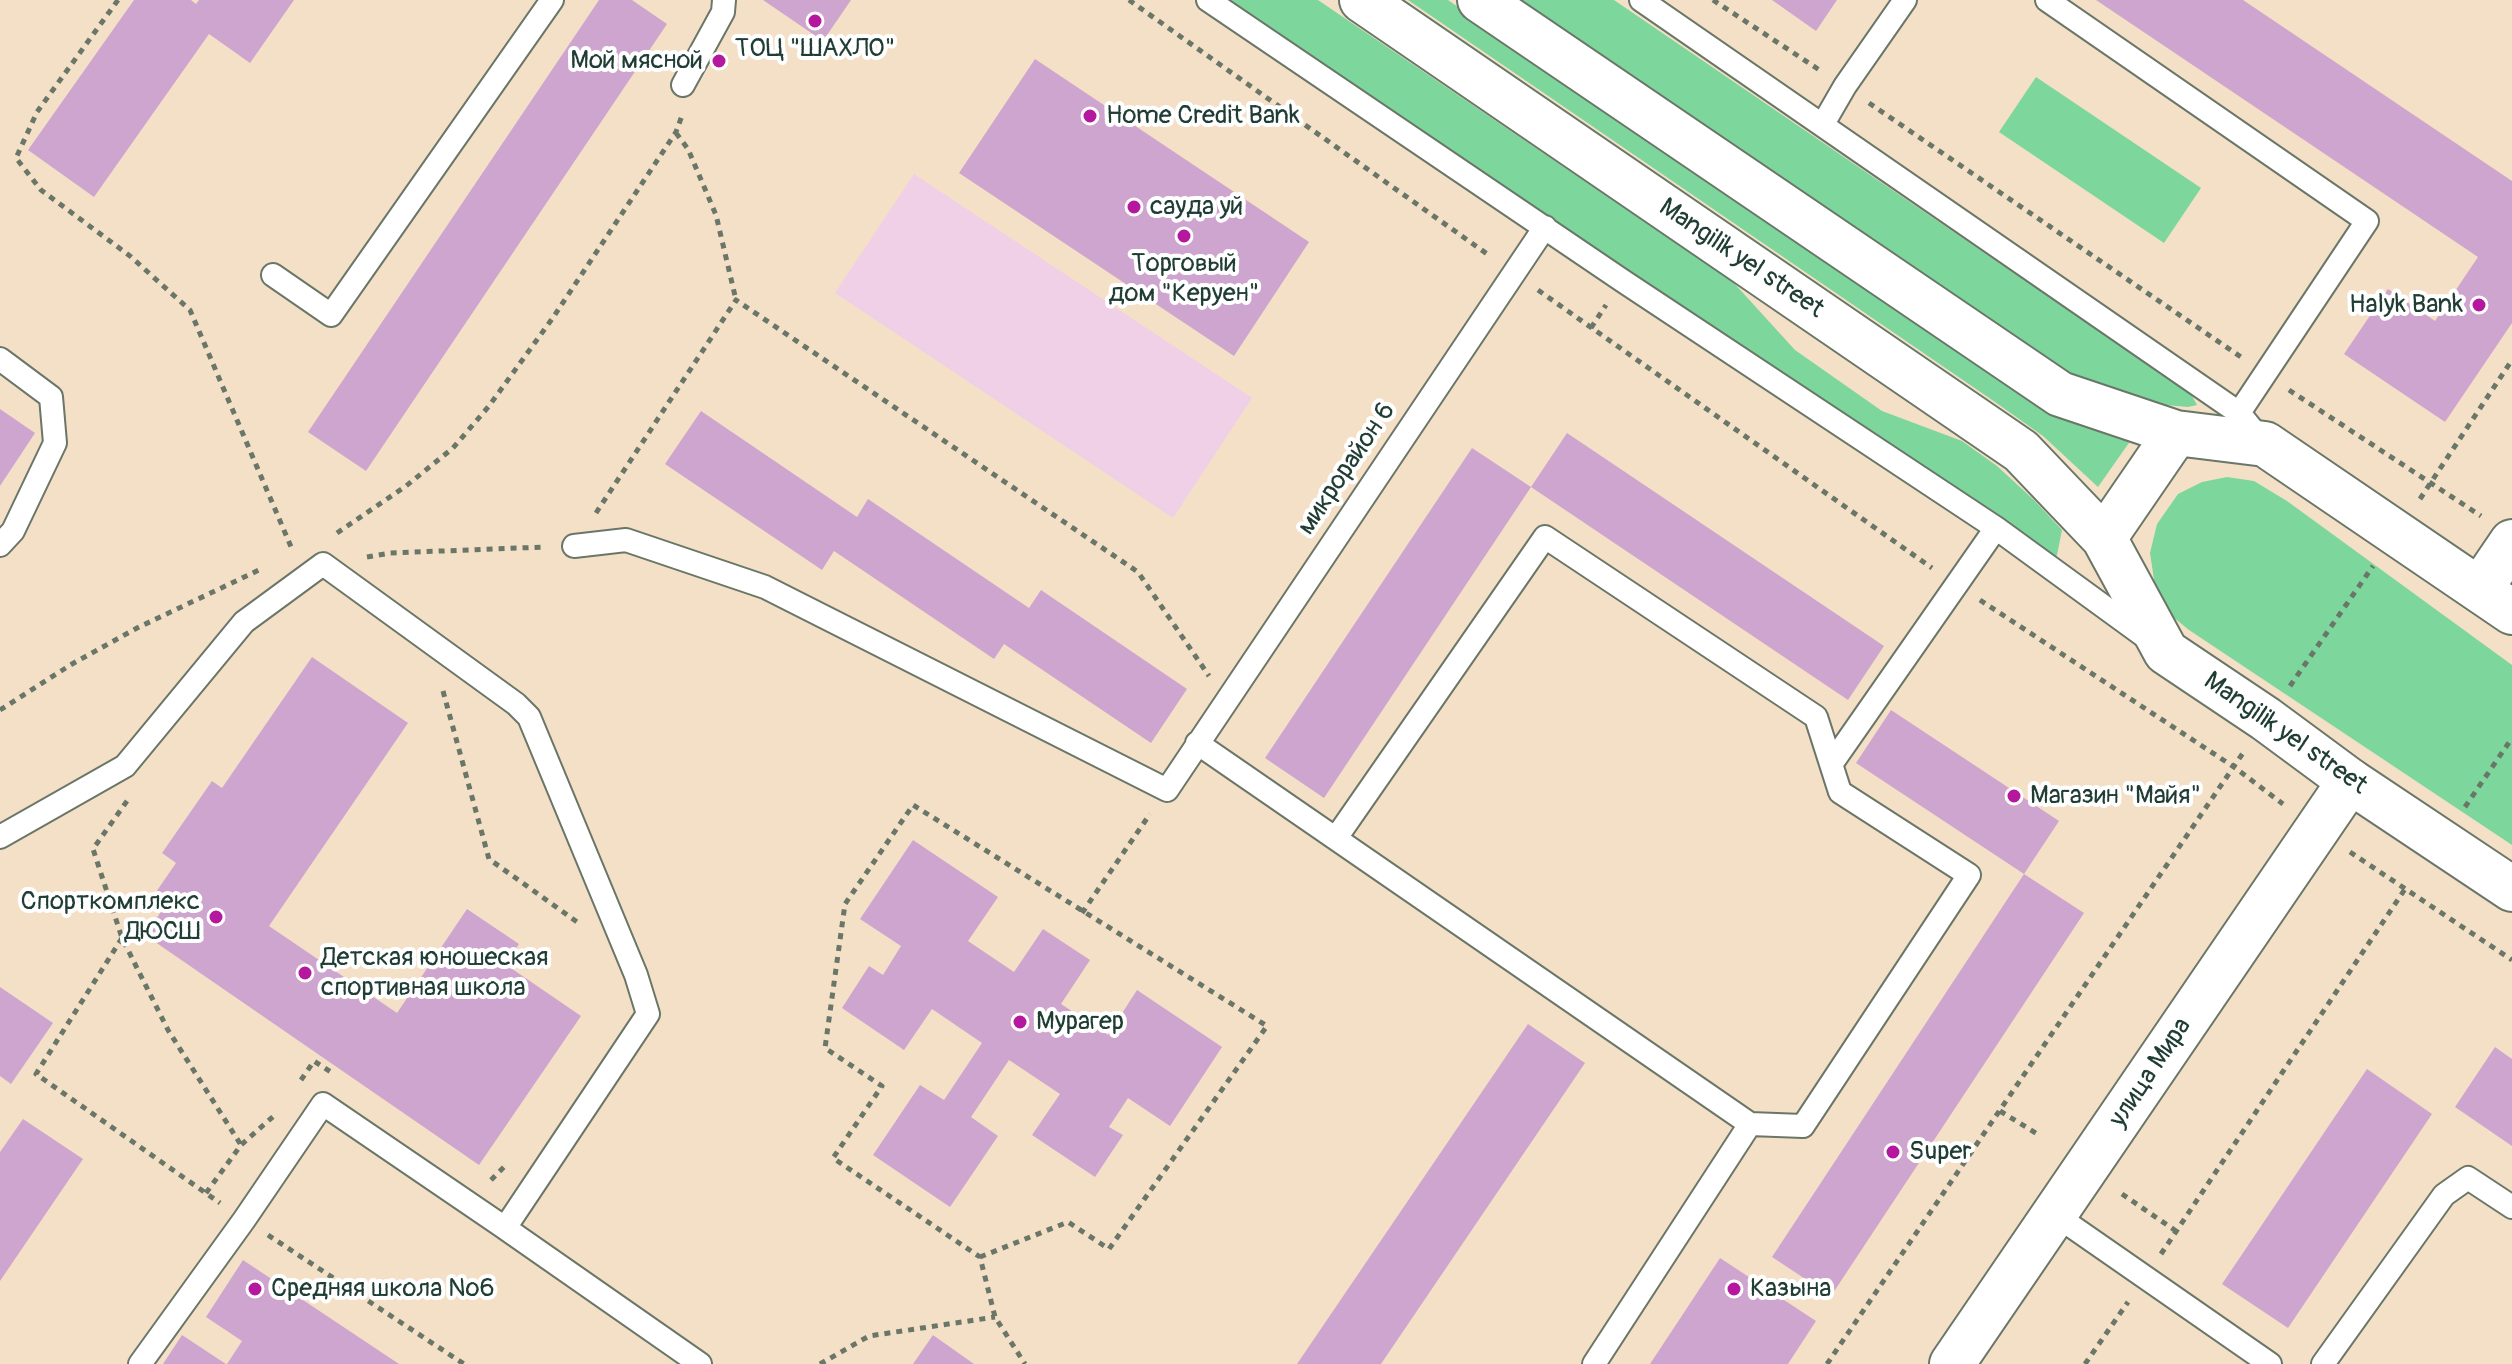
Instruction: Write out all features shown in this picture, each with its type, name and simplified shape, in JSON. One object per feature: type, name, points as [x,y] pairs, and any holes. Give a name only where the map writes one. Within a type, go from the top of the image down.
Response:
[{"type":"street","name":"Mangilik yel street","points":[[1362,0],[2021,451],[2104,538],[2166,652],[2266,719],[2350,781],[2512,889]]},
{"type":"street","points":[[1480,0],[2060,394],[2176,433],[2252,429],[2496,601]]},
{"type":"street","points":[[2104,538],[2176,433]]},
{"type":"street","points":[[2496,601],[2500,532]]},
{"type":"street","name":"улица Мира","points":[[1952,1364],[2350,781]]},
{"type":"lane","points":[[273,275],[331,315],[552,0]]},
{"type":"lane","points":[[683,85],[723,12],[724,0]]},
{"type":"lane","points":[[1208,0],[1996,528],[2166,652]]},
{"type":"lane","points":[[1641,0],[1823,124],[2252,429],[2266,374],[2367,221],[2047,0]]},
{"type":"lane","points":[[1823,124],[1845,86],[1905,0]]},
{"type":"lane","name":"микрорайон 6","points":[[1167,790],[1545,227]]},
{"type":"lane","points":[[0,359],[51,397],[55,443],[13,531],[0,545]]},
{"type":"lane","points":[[1832,763],[1996,528]]},
{"type":"lane","points":[[1197,743],[1750,1124],[1803,1126],[1969,875],[1840,792],[1816,717],[1545,537],[1336,838]]},
{"type":"lane","points":[[574,546],[626,540],[765,587],[1167,790]]},
{"type":"lane","points":[[0,837],[125,766],[244,622],[323,564],[516,704],[529,717],[630,962],[648,1014],[505,1228]]},
{"type":"lane","points":[[140,1364],[323,1104],[700,1364]]},
{"type":"lane","points":[[1594,1364],[1750,1124]]},
{"type":"lane","points":[[2323,1364],[2444,1195],[2468,1178],[2512,1207]]},
{"type":"lane","points":[[2054,1214],[2270,1364]]},
{"type":"path","points":[[118,0],[37,112],[16,158],[41,190],[130,256],[190,310],[294,553]]},
{"type":"path","points":[[1129,0],[1957,585],[2234,767],[2317,830],[2512,960]]},
{"type":"path","points":[[1713,0],[1782,48],[1845,86],[2500,532]]},
{"type":"path","points":[[337,533],[406,486],[453,448],[489,406],[552,319],[676,132],[683,112],[683,85]]},
{"type":"path","points":[[676,132],[688,149],[716,215],[736,300]]},
{"type":"path","points":[[1827,1364],[2266,719],[2397,533],[2512,360]]},
{"type":"path","points":[[442,687],[489,859],[591,932]]},
{"type":"path","points":[[2462,811],[2512,738]]},
{"type":"path","points":[[136,790],[93,849],[122,938],[168,1030],[241,1145]]},
{"type":"path","points":[[1082,913],[1167,790]]},
{"type":"path","points":[[980,1257],[1068,1222],[1109,1249],[1267,1026],[913,805],[845,904],[825,1048],[882,1086],[833,1158],[980,1257],[995,1317],[1025,1364]]},
{"type":"path","points":[[2085,1364],[2405,889]]},
{"type":"path","points":[[122,938],[36,1074],[244,1220],[464,1364]]},
{"type":"path","points":[[296,1086],[314,1061],[336,1075]]},
{"type":"path","points":[[206,1193],[241,1145],[279,1111]]},
{"type":"path","points":[[2000,1111],[2039,1135]]},
{"type":"path","points":[[478,1175],[493,1181],[510,1159]]},
{"type":"path","points":[[2122,1194],[2176,1231]]},
{"type":"path","points":[[820,1364],[869,1336],[995,1317]]},
{"type":"shaded area","points":[[914,174],[1252,398],[1173,518],[835,293]]},
{"type":"green space","points":[[1223,0],[1318,0],[1733,282],[1795,350],[1882,411],[1962,441],[1997,466],[2062,530],[2057,555],[2051,561]]},
{"type":"green space","points":[[1408,0],[1448,0],[2007,383],[2131,440],[2098,487],[2043,436],[1995,402]]},
{"type":"green space","points":[[1516,0],[1614,0],[2191,394],[2197,405],[2143,403],[2059,368]]},
{"type":"green space","points":[[2036,77],[2201,188],[2164,243],[1999,132]]},
{"type":"green space","points":[[2227,477],[2254,481],[2287,501],[2512,665],[2512,845],[2189,630],[2167,612],[2155,586],[2150,553],[2157,524],[2178,494],[2202,482]]},
{"type":"building","points":[[134,0],[191,0],[196,4],[199,0],[294,0],[250,63],[209,34],[94,197],[28,150]]},
{"type":"building","points":[[599,0],[632,0],[667,24],[366,471],[308,432]]},
{"type":"building","name":"ТОЦ \"ШАХЛО\"","points":[[763,0],[851,0],[823,41]]},
{"type":"building","points":[[1772,0],[1837,0],[1816,31]]},
{"type":"building","points":[[2096,0],[2243,0],[2512,181],[2512,323],[2445,422],[2344,354],[2388,289],[2435,321],[2478,257]]},
{"type":"building","name":"сауда уй","points":[[1035,59],[1309,242],[1234,356],[959,173]]},
{"type":"building","points":[[0,409],[35,433],[0,486]]},
{"type":"building","points":[[701,411],[857,517],[868,499],[1029,608],[1041,590],[1187,689],[1151,743],[1004,644],[994,659],[834,551],[822,570],[665,464]]},
{"type":"building","points":[[1567,433],[1884,646],[1848,700],[1531,487]]},
{"type":"building","points":[[1472,448],[1531,487],[1324,798],[1265,758]]},
{"type":"building","name":"Спорткомплекс ДЮСШ","points":[[312,657],[408,723],[269,926],[397,1013],[467,909],[519,944],[505,964],[581,1016],[479,1165],[145,935],[169,900],[156,892],[176,863],[162,853],[212,781],[222,788]]},
{"type":"building","points":[[1891,710],[2059,821],[2024,874],[1856,763]]},
{"type":"building","name":"Мурагер","points":[[913,840],[998,897],[968,941],[1014,972],[1043,929],[1090,960],[1061,1004],[1108,1035],[1137,990],[1222,1047],[1170,1126],[1128,1098],[1109,1127],[1123,1135],[1095,1177],[1032,1135],[1060,1094],[1009,1060],[971,1117],[998,1136],[950,1207],[873,1155],[920,1085],[944,1100],[982,1043],[932,1009],[904,1050],[842,1008],[869,966],[883,975],[901,946],[860,919]]},
{"type":"building","points":[[2024,874],[2084,913],[1831,1296],[1772,1257]]},
{"type":"building","points":[[0,987],[53,1023],[11,1084],[0,1076]]},
{"type":"building","points":[[1528,1024],[1585,1063],[1381,1364],[1297,1364]]},
{"type":"building","points":[[2495,1047],[2512,1059],[2512,1146],[2455,1107]]},
{"type":"building","points":[[2367,1069],[2432,1114],[2288,1328],[2222,1284]]},
{"type":"building","points":[[23,1119],[83,1159],[0,1281],[0,1152]]},
{"type":"building","name":"Казына","points":[[1720,1258],[1816,1321],[1788,1364],[1650,1364]]},
{"type":"building","name":"Средняя школа №6","points":[[243,1260],[399,1364],[227,1364],[242,1341],[206,1317]]},
{"type":"building","name":"Средняя школа №6","points":[[182,1335],[226,1364],[163,1364]]},
{"type":"building","points":[[933,1335],[974,1364],[913,1364]]},
{"type":"place","name":"ТОЦ \"ШАХЛО\"","points":[[815,21]]},
{"type":"place","name":"Мой мясной","points":[[719,61]]},
{"type":"place","name":"Home Credit Bank","points":[[1090,116]]},
{"type":"place","name":"сауда уй","points":[[1134,207]]},
{"type":"place","name":"Торговый дом \"Керуен\"","points":[[1184,236]]},
{"type":"place","name":"Halyk Bank","points":[[2479,305]]},
{"type":"place","name":"Магазин \"Майя\"","points":[[2014,796]]},
{"type":"place","name":"Спорткомплекс ДЮСШ","points":[[216,917]]},
{"type":"place","name":"Детская юношеская спортивная школа","points":[[305,973]]},
{"type":"place","name":"Мурагер","points":[[1020,1022]]},
{"type":"place","name":"Super","points":[[1893,1152]]},
{"type":"place","name":"Средняя школа №6","points":[[255,1289]]},
{"type":"place","name":"Казына","points":[[1734,1289]]}]
